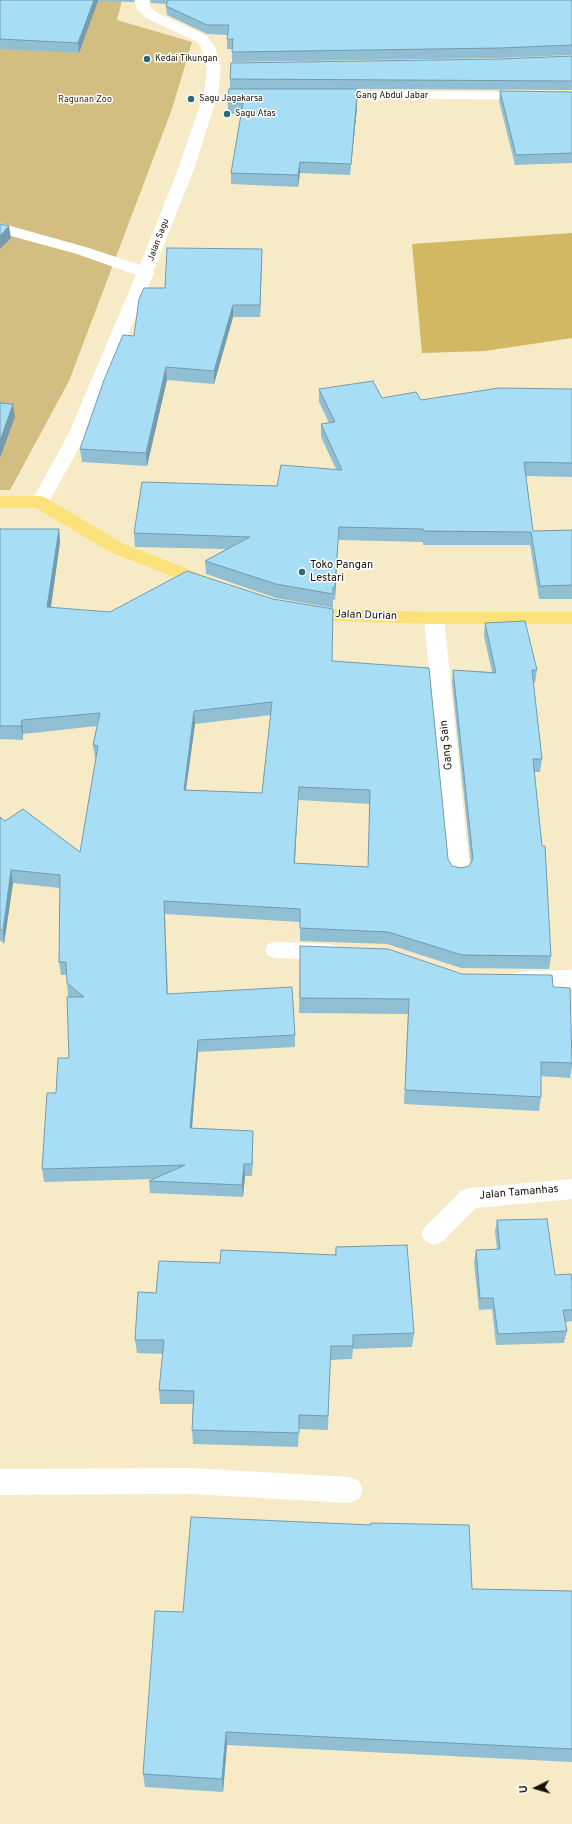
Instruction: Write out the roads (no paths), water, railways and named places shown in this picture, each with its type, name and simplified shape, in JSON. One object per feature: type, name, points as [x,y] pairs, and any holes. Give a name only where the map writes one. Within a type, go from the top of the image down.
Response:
[{"type":"main road","points":[[0,502],[40,502],[117,548],[229,591]]},
{"type":"main road","name":"Jalan Durian","points":[[287,608],[330,615],[434,618],[572,618]]},
{"type":"street","name":"Jalan Sagu","points":[[40,502],[77,435],[146,274],[185,172],[221,67],[202,39],[151,15],[143,8],[142,0]]},
{"type":"street","points":[[211,94],[227,94]]},
{"type":"street","name":"Gang Abdul Jabar","points":[[314,95],[572,96]]},
{"type":"street","points":[[0,228],[83,251],[146,274]]},
{"type":"street","name":"Gang Sain","points":[[434,618],[459,872]]},
{"type":"street","points":[[276,950],[347,953]]},
{"type":"street","points":[[500,979],[572,979]]},
{"type":"street","name":"Jalan Tamanhas","points":[[434,1234],[470,1198],[572,1189]]},
{"type":"street","points":[[0,1482],[191,1481],[349,1490]]},
{"type":"place","name":"Kedai Tikungan","points":[[147,59]]},
{"type":"place","name":"Sagu Jagakarsa","points":[[191,99]]},
{"type":"place","name":"Sagu Atas","points":[[227,114]]},
{"type":"place","name":"Toko Pangan Lestari","points":[[302,572]]},
{"type":"park label","name":"Ragunan Zoo","points":[[85,100]]}]
